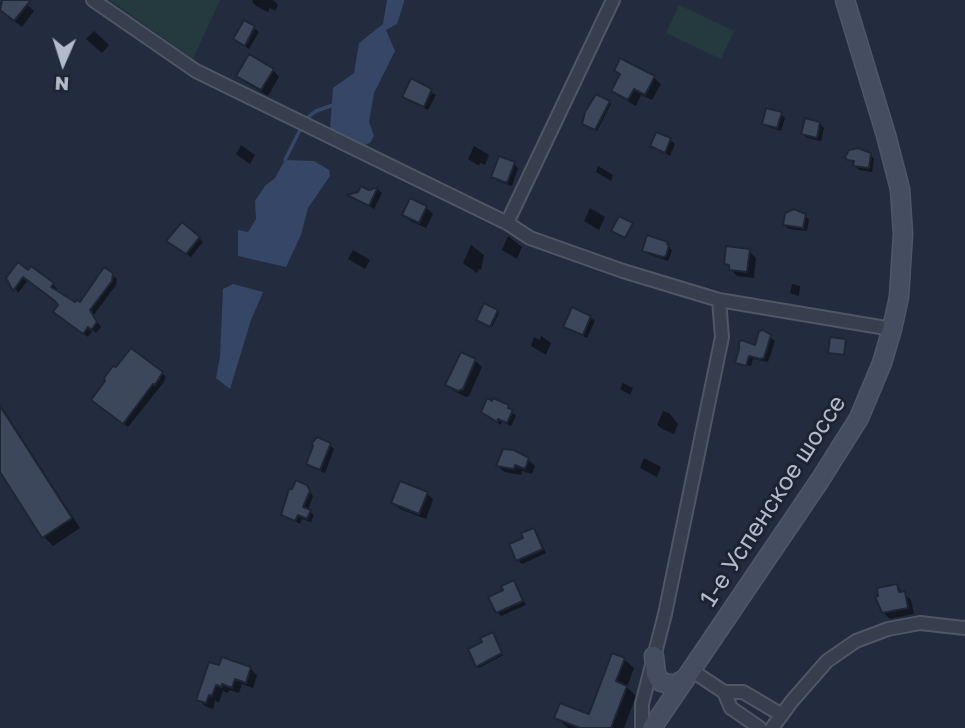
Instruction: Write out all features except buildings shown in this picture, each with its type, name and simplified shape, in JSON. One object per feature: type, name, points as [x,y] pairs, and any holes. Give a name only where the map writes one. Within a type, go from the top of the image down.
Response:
[{"type":"main road","name":"1-е Успенское шоссе","points":[[652,728],[859,418],[882,363],[892,329],[899,297],[904,233],[900,188],[845,0]]},
{"type":"main road","points":[[654,656],[656,674],[661,682],[674,685],[689,674]]},
{"type":"street","points":[[93,0],[197,71],[508,223],[530,238],[623,271],[719,300],[892,329]]},
{"type":"street","points":[[508,223],[613,0]]},
{"type":"street","points":[[642,728],[642,704],[722,337],[719,300]]},
{"type":"street","points":[[772,728],[827,661],[856,641],[888,629],[920,623],[965,628]]},
{"type":"street","points":[[689,674],[724,692],[743,692],[782,715]]},
{"type":"street","points":[[724,692],[731,708],[760,728]]},
{"type":"green space","points":[[110,0],[220,0],[193,59]]},
{"type":"green space","points":[[679,5],[734,31],[721,59],[666,33]]},
{"type":"water","points":[[387,0],[404,2],[397,24],[386,30],[395,51],[374,93],[369,122],[374,136],[370,143],[365,145],[330,130],[333,88],[354,73],[359,43],[383,24]]},
{"type":"water","points":[[285,160],[314,161],[329,170],[330,176],[308,208],[301,235],[286,267],[238,256],[238,230],[248,232],[256,219],[255,201],[265,186],[275,178]]},
{"type":"water","points":[[233,284],[263,292],[251,320],[230,389],[216,378],[220,357],[223,289]]},
{"type":"waterway","points":[[307,118],[316,111],[333,105]]},
{"type":"waterway","points":[[285,160],[302,126]]}]
